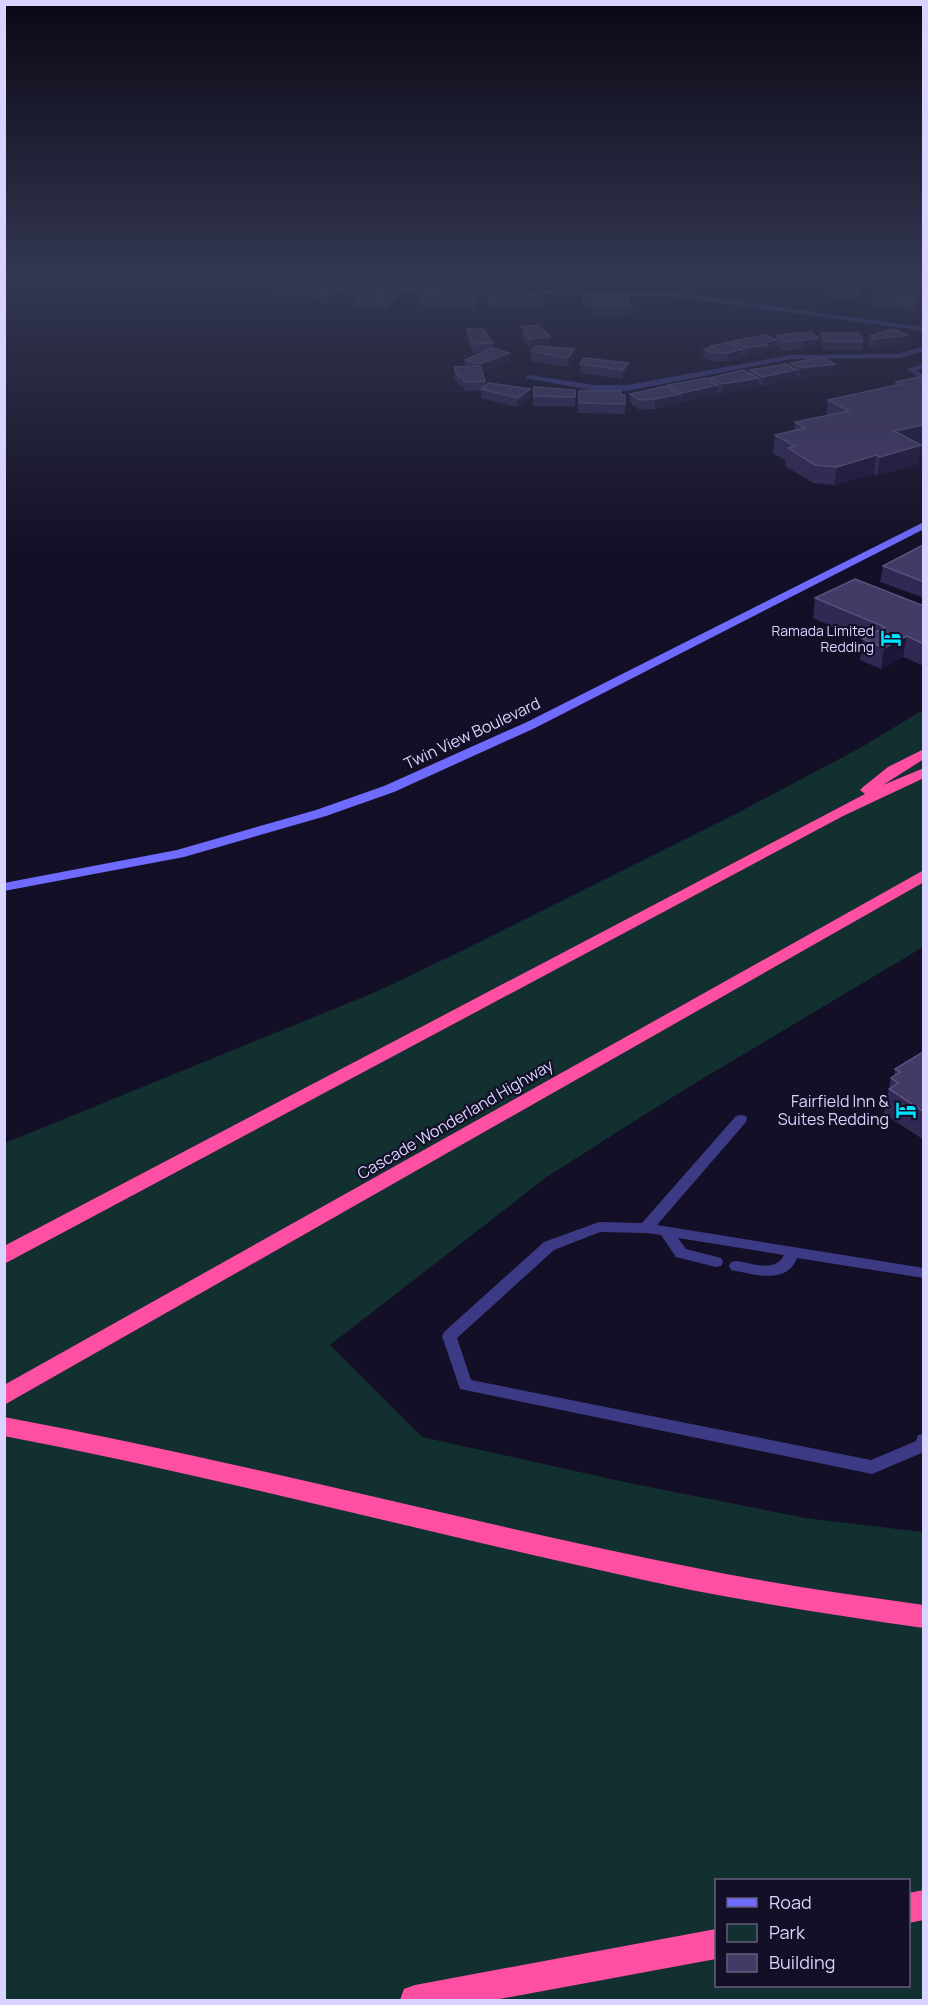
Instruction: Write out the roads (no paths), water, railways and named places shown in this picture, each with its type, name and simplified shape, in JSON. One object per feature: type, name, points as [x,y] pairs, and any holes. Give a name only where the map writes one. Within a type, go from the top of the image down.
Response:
[{"type":"highway","points":[[837,813],[893,770],[924,753]]},
{"type":"highway","points":[[4,1256],[640,920],[837,813],[924,772]]},
{"type":"highway","name":"Cascade Wonderland Highway","points":[[4,1396],[920,878]]},
{"type":"highway","points":[[4,1426],[182,1460],[593,1559],[866,1610],[924,1617]]},
{"type":"highway","points":[[416,2001],[715,1944]]},
{"type":"street","points":[[529,378],[595,388],[627,388],[730,369]]},
{"type":"street","name":"Twin View Boulevard","points":[[4,887],[179,854],[321,813],[389,789],[531,725],[924,525]]},
{"type":"lane","points":[[911,369],[909,369],[924,378]]},
{"type":"lane","points":[[646,1228],[741,1119]]},
{"type":"lane","points":[[924,1273],[646,1228],[599,1227],[549,1246],[449,1336],[465,1385],[872,1467],[923,1445],[924,1440]]},
{"type":"lane","points":[[666,1232],[681,1253],[716,1262]]},
{"type":"lane","points":[[736,1266],[773,1272],[788,1263],[792,1252]]},
{"type":"place","name":"Ramada Limited Redding","points":[[891,638]]},
{"type":"place","name":"Fairfield Inn & Suites Redding","points":[[906,1110]]}]
